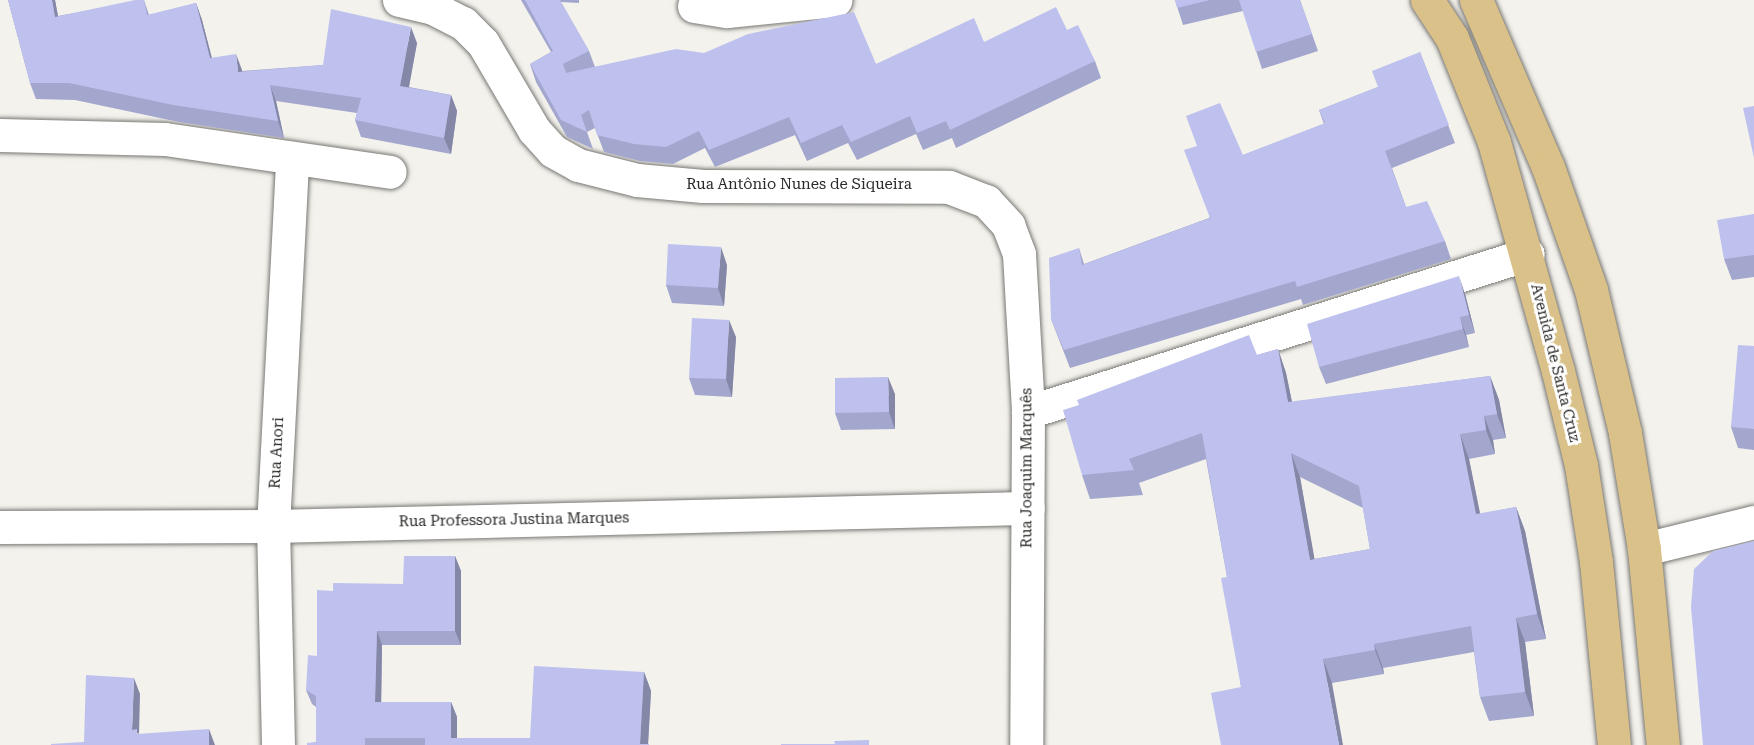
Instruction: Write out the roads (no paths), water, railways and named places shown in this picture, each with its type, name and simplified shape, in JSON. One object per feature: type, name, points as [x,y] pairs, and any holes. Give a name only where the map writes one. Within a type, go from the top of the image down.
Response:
[{"type":"main road","name":"Avenida de Santa Cruz","points":[[1427,0],[1452,38],[1494,142],[1528,254],[1581,465],[1596,562],[1614,745]]},
{"type":"main road","points":[[1476,0],[1548,167],[1591,290],[1625,433],[1644,549],[1663,745]]},
{"type":"street","name":"Rua Antônio Nunes de Siqueira","points":[[399,0],[433,8],[463,23],[483,44],[534,130],[553,151],[578,165],[637,180],[703,186],[949,187],[986,201]]},
{"type":"street","points":[[694,6],[728,10],[835,0]]},
{"type":"street","points":[[0,135],[165,139],[292,160],[390,172]]},
{"type":"street","name":"Rua Anori","points":[[278,745],[273,526],[292,160]]},
{"type":"street","name":"Rua Joaquim Marquês","points":[[986,201],[1008,225],[1019,254],[1028,412],[1026,745]]},
{"type":"street","points":[[1028,412],[1528,254]]},
{"type":"street","name":"Rua Professora Justina Marques","points":[[0,527],[273,526],[1028,508]]},
{"type":"street","points":[[1644,549],[1754,522]]}]
